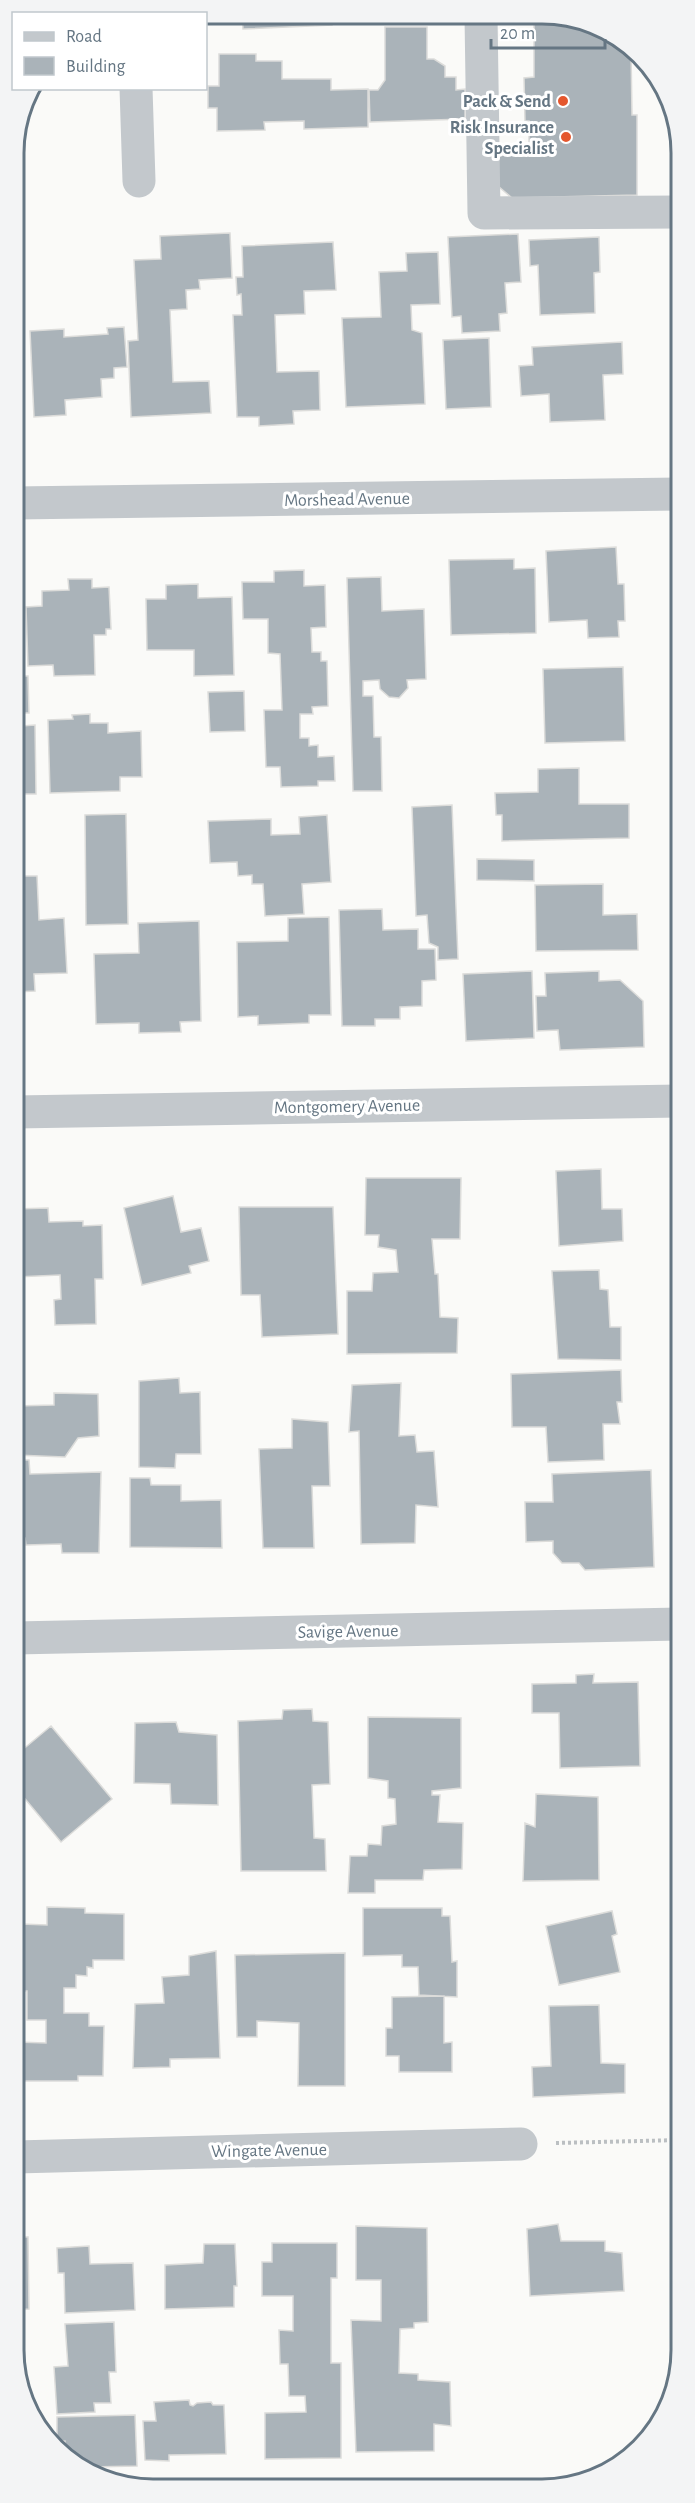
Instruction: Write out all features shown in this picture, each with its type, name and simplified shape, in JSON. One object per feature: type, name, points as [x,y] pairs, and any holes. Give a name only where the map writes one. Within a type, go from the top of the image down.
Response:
[{"type":"street","points":[[481,24],[484,213],[671,212]]},
{"type":"street","points":[[135,90],[139,181]]},
{"type":"street","name":"Morshead Avenue","points":[[24,503],[671,494]]},
{"type":"street","name":"Montgomery Avenue","points":[[24,1112],[671,1101]]},
{"type":"street","name":"Savige Avenue","points":[[24,1638],[671,1624]]},
{"type":"street","name":"Wingate Avenue","points":[[24,2157],[521,2144]]},
{"type":"path","points":[[521,2144],[671,2140]]},
{"type":"building","points":[[243,24],[332,25],[243,29]]},
{"type":"building","points":[[534,24],[567,26],[599,37],[631,60],[632,115],[637,115],[637,195],[512,198],[492,181],[492,155],[529,154],[529,121],[525,121],[524,78],[534,77]]},
{"type":"building","points":[[385,27],[427,27],[427,59],[434,59],[445,66],[445,77],[456,77],[456,90],[465,89],[465,119],[370,122],[369,90],[378,90],[385,80]]},
{"type":"building","points":[[219,54],[256,54],[256,61],[282,61],[282,79],[331,79],[331,90],[368,89],[368,127],[304,129],[304,121],[264,122],[265,130],[217,131],[217,108],[208,108],[208,86],[219,86]]},
{"type":"building","points":[[230,233],[232,278],[199,280],[200,289],[186,290],[187,309],[170,310],[173,382],[209,381],[211,413],[131,417],[128,341],[138,340],[134,260],[161,259],[160,236]]},
{"type":"building","points":[[518,234],[521,282],[505,283],[507,313],[499,314],[500,331],[462,333],[461,316],[452,317],[448,237]]},
{"type":"building","points":[[599,237],[600,272],[594,273],[595,313],[540,315],[538,265],[530,266],[529,240]]},
{"type":"building","points":[[333,242],[336,290],[304,291],[305,314],[275,315],[277,372],[319,371],[320,410],[293,411],[294,424],[259,426],[259,417],[237,417],[233,315],[242,315],[241,294],[237,295],[236,277],[243,277],[242,246]]},
{"type":"building","points":[[438,252],[440,304],[411,305],[412,330],[422,333],[425,404],[346,407],[342,318],[381,317],[379,272],[407,271],[406,253]]},
{"type":"building","points":[[124,327],[127,367],[114,368],[114,378],[101,379],[102,397],[65,400],[66,415],[34,417],[30,331],[64,329],[64,337],[108,334],[107,328]]},
{"type":"building","points":[[489,338],[491,407],[446,409],[443,340]]},
{"type":"building","points":[[622,342],[623,374],[603,375],[605,420],[550,422],[549,394],[521,396],[519,366],[533,365],[532,347]]},
{"type":"building","points":[[616,547],[618,584],[624,584],[625,621],[618,621],[619,637],[588,638],[587,620],[549,622],[546,551]]},
{"type":"building","points":[[514,559],[514,569],[535,568],[536,633],[451,635],[449,560]]},
{"type":"building","points":[[304,570],[304,586],[325,585],[326,627],[311,628],[312,652],[321,652],[321,661],[327,661],[328,706],[312,707],[313,714],[300,714],[300,738],[309,738],[309,746],[318,745],[318,757],[334,756],[335,781],[318,781],[318,786],[281,787],[280,767],[266,767],[264,710],[282,710],[280,654],[268,653],[268,619],[243,619],[242,582],[274,582],[274,571]]},
{"type":"building","points":[[381,577],[382,611],[424,609],[426,679],[407,680],[408,688],[399,698],[389,697],[380,689],[379,680],[363,681],[363,696],[373,696],[374,737],[381,737],[382,791],[353,791],[347,578]]},
{"type":"building","points":[[68,579],[92,579],[92,588],[109,587],[111,629],[106,629],[106,635],[94,635],[95,675],[54,676],[53,665],[28,666],[26,607],[42,606],[42,591],[69,590]]},
{"type":"building","points":[[198,584],[198,598],[232,597],[234,675],[194,676],[194,650],[147,650],[146,599],[166,599],[166,585]]},
{"type":"building","points":[[623,667],[625,741],[545,743],[543,669]]},
{"type":"building","points":[[24,676],[28,676],[29,713],[24,713]]},
{"type":"building","points":[[244,691],[245,731],[210,732],[208,692]]},
{"type":"building","points":[[90,714],[90,723],[108,723],[108,733],[141,731],[142,777],[120,777],[120,791],[50,793],[48,720],[73,719],[72,715]]},
{"type":"building","points":[[35,725],[36,794],[24,794],[24,726]]},
{"type":"building","points":[[579,768],[579,804],[629,804],[629,838],[502,841],[502,815],[496,815],[495,793],[538,792],[538,769]]},
{"type":"building","points":[[452,805],[458,959],[438,960],[438,947],[429,943],[427,915],[416,916],[412,807]]},
{"type":"building","points":[[126,814],[128,924],[86,925],[85,815]]},
{"type":"building","points":[[327,815],[331,882],[302,884],[304,914],[265,916],[263,884],[252,884],[252,875],[238,876],[237,862],[210,863],[208,821],[271,819],[271,835],[300,834],[299,817]]},
{"type":"building","points":[[477,859],[534,860],[534,881],[477,880]]},
{"type":"building","points":[[24,876],[37,876],[39,920],[64,918],[67,973],[34,974],[35,991],[24,992]]},
{"type":"building","points":[[603,884],[603,915],[637,914],[638,950],[536,951],[535,885]]},
{"type":"building","points":[[382,909],[383,930],[418,929],[418,949],[435,949],[436,980],[422,981],[422,1006],[400,1007],[400,1019],[375,1019],[375,1026],[342,1026],[339,910]]},
{"type":"building","points":[[329,917],[331,1015],[309,1015],[309,1023],[258,1025],[258,1016],[238,1017],[237,942],[288,941],[288,918]]},
{"type":"building","points":[[199,921],[201,1021],[180,1022],[181,1032],[139,1033],[139,1023],[96,1024],[94,954],[139,953],[138,923]]},
{"type":"building","points":[[532,971],[534,1038],[466,1041],[463,974]]},
{"type":"building","points":[[599,971],[599,981],[620,980],[643,1001],[644,1047],[560,1050],[558,1030],[537,1031],[536,996],[546,996],[545,973]]},
{"type":"building","points":[[601,1169],[602,1209],[622,1209],[623,1241],[559,1246],[556,1171]]},
{"type":"building","points":[[366,1178],[461,1178],[460,1239],[432,1239],[435,1274],[438,1274],[440,1317],[458,1318],[457,1353],[347,1354],[347,1291],[372,1291],[373,1273],[398,1272],[396,1250],[378,1247],[379,1235],[365,1235]]},
{"type":"building","points":[[173,1196],[181,1232],[201,1228],[209,1261],[189,1266],[191,1273],[142,1285],[124,1208]]},
{"type":"building","points":[[239,1207],[333,1207],[338,1334],[262,1337],[260,1295],[241,1295]]},
{"type":"building","points":[[48,1208],[49,1222],[83,1221],[83,1226],[102,1225],[103,1279],[95,1279],[96,1324],[55,1325],[54,1300],[61,1299],[60,1275],[24,1277],[24,1209]]},
{"type":"building","points":[[599,1270],[600,1289],[608,1290],[610,1327],[621,1327],[621,1360],[558,1359],[552,1271]]},
{"type":"building","points":[[621,1370],[622,1402],[617,1402],[620,1424],[603,1424],[604,1460],[548,1462],[546,1427],[512,1427],[511,1374]]},
{"type":"building","points":[[179,1378],[180,1393],[200,1392],[201,1454],[176,1454],[175,1468],[139,1467],[139,1381]]},
{"type":"building","points":[[401,1383],[399,1436],[415,1435],[417,1452],[434,1451],[438,1507],[416,1505],[415,1543],[361,1544],[359,1431],[349,1432],[352,1385]]},
{"type":"building","points":[[54,1393],[98,1394],[99,1436],[78,1438],[65,1457],[24,1455],[24,1406],[54,1405]]},
{"type":"building","points":[[292,1419],[328,1422],[330,1486],[312,1486],[314,1548],[263,1548],[259,1449],[292,1448]]},
{"type":"building","points":[[24,1460],[29,1460],[30,1474],[101,1472],[99,1553],[62,1553],[61,1544],[26,1545]]},
{"type":"building","points":[[651,1470],[654,1567],[585,1570],[579,1563],[562,1563],[553,1553],[553,1541],[526,1542],[525,1502],[553,1502],[552,1474]]},
{"type":"building","points":[[130,1478],[150,1478],[151,1485],[181,1485],[181,1501],[221,1500],[222,1548],[130,1547]]},
{"type":"building","points":[[594,1674],[593,1683],[638,1682],[640,1766],[560,1768],[559,1713],[532,1713],[532,1684],[576,1683],[576,1675]]},
{"type":"building","points":[[312,1709],[313,1721],[328,1722],[330,1784],[312,1785],[314,1838],[325,1839],[326,1871],[241,1871],[238,1721],[282,1719],[283,1710]]},
{"type":"building","points":[[368,1717],[461,1718],[461,1788],[432,1791],[432,1795],[440,1795],[438,1822],[463,1823],[462,1869],[424,1870],[423,1880],[375,1880],[375,1893],[348,1893],[350,1856],[367,1856],[368,1844],[381,1845],[382,1826],[396,1824],[395,1799],[388,1798],[388,1781],[368,1778]]},
{"type":"building","points":[[176,1722],[179,1732],[217,1735],[218,1805],[171,1804],[170,1784],[134,1783],[135,1723]]},
{"type":"building","points":[[51,1726],[112,1799],[61,1842],[24,1798],[24,1748]]},
{"type":"building","points":[[536,1794],[598,1797],[599,1880],[523,1881],[525,1823],[535,1827]]},
{"type":"building","points":[[47,1907],[85,1908],[85,1913],[124,1914],[124,1960],[93,1960],[93,1968],[87,1967],[87,1976],[76,1975],[76,1988],[64,1988],[64,2013],[89,2013],[89,2026],[104,2026],[103,2076],[78,2076],[78,2081],[24,2081],[24,2042],[46,2043],[46,2020],[27,2020],[27,1991],[24,1991],[24,1924],[47,1925]]},
{"type":"building","points":[[363,1908],[442,1908],[442,1916],[450,1916],[452,1962],[457,1961],[457,1997],[419,1995],[418,1967],[402,1967],[402,1955],[363,1956]]},
{"type":"building","points":[[612,1911],[617,1934],[612,1936],[620,1972],[559,1985],[546,1926]]},
{"type":"building","points":[[216,1951],[220,2058],[170,2059],[170,2067],[133,2068],[135,2004],[164,2003],[162,1977],[189,1975],[189,1956]]},
{"type":"building","points":[[345,1953],[345,2086],[298,2086],[299,2023],[257,2021],[257,2037],[237,2037],[235,1955]]},
{"type":"building","points":[[444,1996],[444,2043],[452,2042],[452,2072],[399,2072],[399,2056],[386,2056],[386,2028],[392,2028],[392,1997]]},
{"type":"building","points":[[599,2005],[601,2063],[625,2064],[625,2093],[533,2097],[532,2067],[551,2066],[549,2006]]},
{"type":"building","points":[[558,2224],[561,2241],[605,2241],[605,2251],[622,2253],[624,2291],[530,2296],[527,2229]]},
{"type":"building","points":[[356,2226],[427,2228],[428,2322],[414,2323],[414,2328],[400,2329],[399,2373],[418,2374],[418,2380],[450,2382],[451,2426],[434,2424],[434,2451],[356,2452],[351,2320],[381,2321],[381,2280],[356,2280]]},
{"type":"building","points":[[24,2237],[28,2237],[29,2309],[24,2309]]},
{"type":"building","points":[[272,2243],[337,2243],[337,2278],[331,2278],[331,2363],[341,2363],[341,2458],[265,2459],[265,2413],[306,2412],[305,2396],[289,2396],[288,2364],[280,2364],[279,2330],[293,2331],[293,2296],[262,2296],[262,2262],[272,2262]]},
{"type":"building","points":[[204,2244],[235,2244],[237,2286],[234,2286],[234,2307],[165,2309],[165,2265],[203,2263]]},
{"type":"building","points":[[89,2246],[90,2264],[133,2263],[135,2310],[65,2313],[64,2273],[58,2273],[57,2248]]},
{"type":"building","points":[[114,2322],[116,2372],[109,2372],[111,2403],[94,2403],[95,2412],[57,2414],[54,2367],[68,2366],[65,2324]]},
{"type":"building","points":[[189,2400],[190,2405],[193,2406],[197,2403],[211,2402],[213,2405],[224,2405],[226,2454],[169,2455],[169,2461],[145,2460],[143,2421],[156,2421],[154,2402]]},
{"type":"building","points":[[135,2415],[137,2466],[98,2467],[89,2462],[57,2436],[57,2417]]},
{"type":"place","name":"Pack & Send","points":[[563,101]]},
{"type":"place","name":"Risk Insurance Specialist","points":[[566,137]]}]
